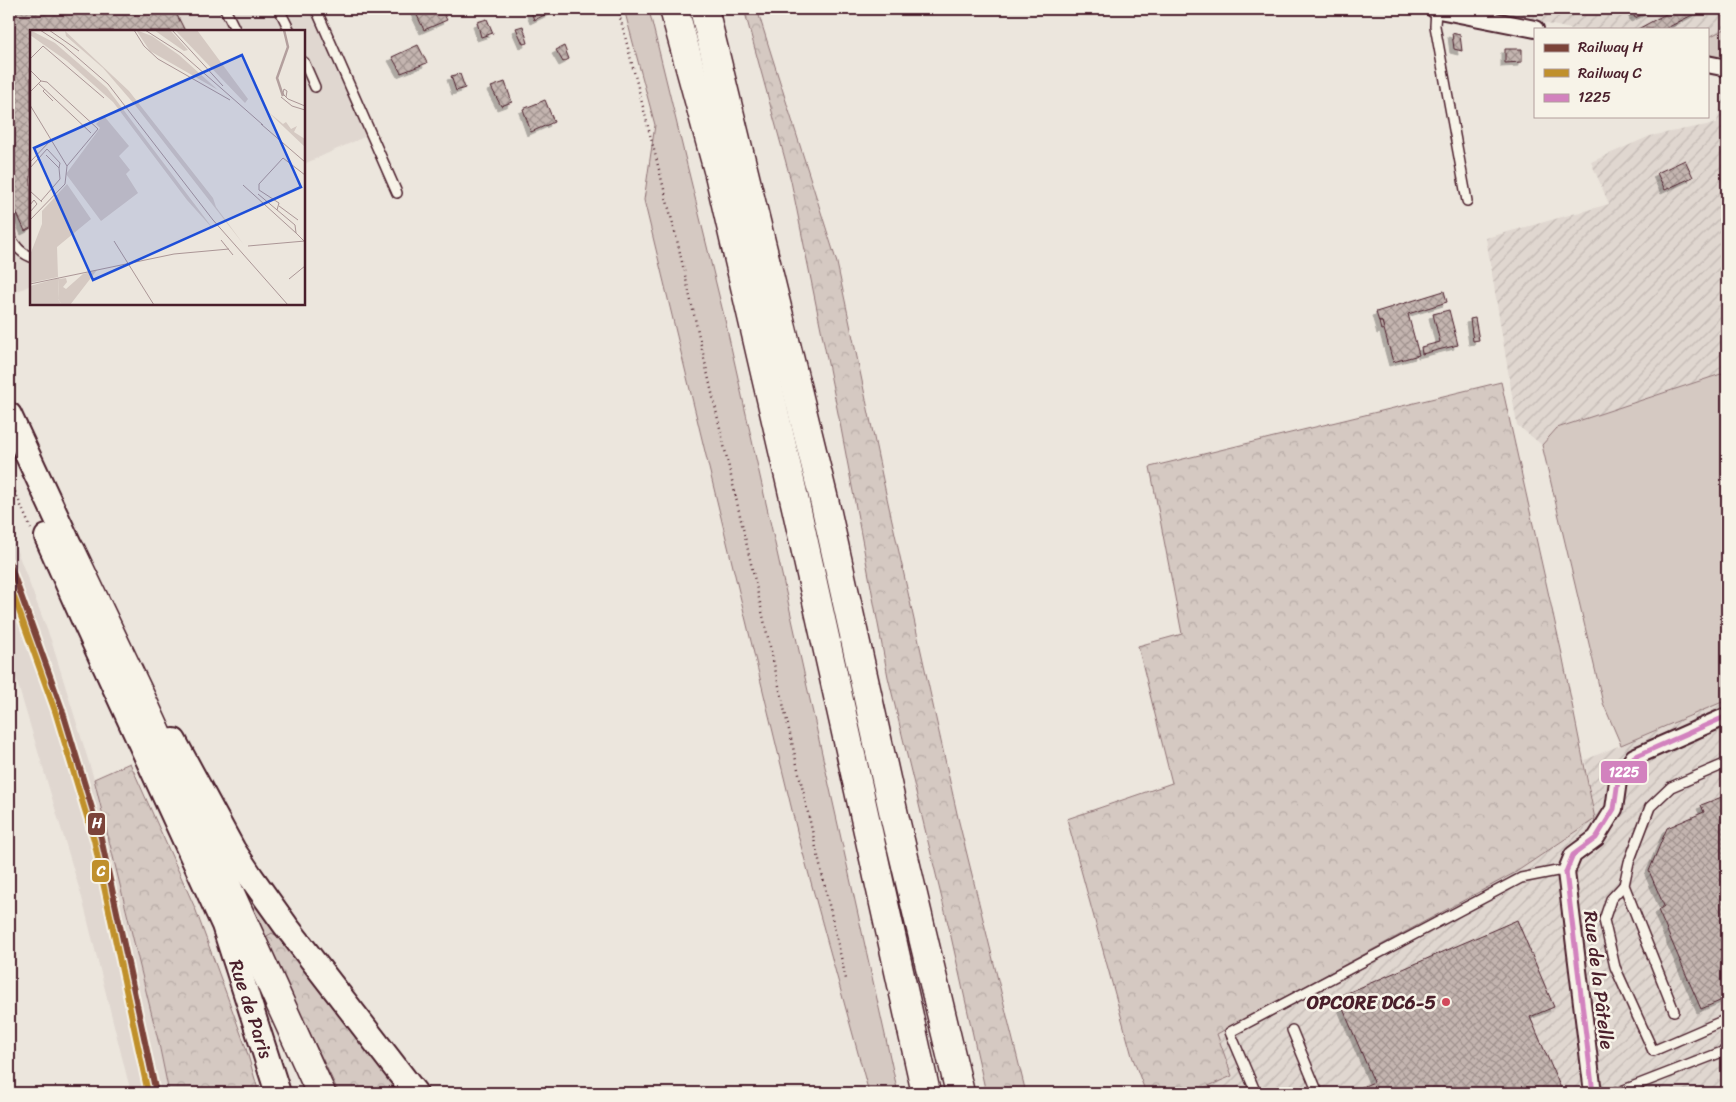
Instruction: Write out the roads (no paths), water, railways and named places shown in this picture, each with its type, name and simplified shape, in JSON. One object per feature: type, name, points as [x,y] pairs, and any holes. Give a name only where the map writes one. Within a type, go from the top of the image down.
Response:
[{"type":"highway","points":[[674,9],[733,232],[926,1093]]},
{"type":"highway","points":[[704,9],[826,504],[892,805],[960,1093]]},
{"type":"highway","points":[[71,550],[142,700],[321,1093]]},
{"type":"highway","points":[[224,925],[301,1093]]},
{"type":"main road","points":[[9,415],[71,550],[233,850],[286,926],[415,1093]]},
{"type":"main road","name":"Rue de Paris","points":[[9,453],[224,925],[278,1093]]},
{"type":"street","points":[[1436,9],[1534,29]]},
{"type":"street","points":[[1708,64],[1727,68]]},
{"type":"street","points":[[1566,872],[1573,854],[1596,838],[1614,809],[1618,781],[1634,757],[1727,716]]},
{"type":"street","name":"Rue de la Pâtelle","points":[[1566,872],[1593,1093]]},
{"type":"lane","points":[[224,9],[235,30]]},
{"type":"lane","points":[[279,9],[290,30]]},
{"type":"lane","points":[[316,9],[398,193]]},
{"type":"lane","points":[[1436,9],[1435,26],[1467,202]]},
{"type":"lane","points":[[305,64],[315,87]]},
{"type":"lane","points":[[9,234],[15,246],[30,256]]},
{"type":"lane","points":[[1674,1011],[1624,885],[1628,862],[1650,807],[1671,787],[1727,763]]},
{"type":"lane","points":[[1256,1093],[1230,1032],[1521,878],[1557,871],[1566,872]]},
{"type":"lane","points":[[1624,885],[1611,899],[1604,920],[1615,967],[1653,1051],[1727,1018]]},
{"type":"lane","points":[[1292,1030],[1318,1093]]},
{"type":"lane","points":[[1616,1093],[1727,1050]]},
{"type":"rail line","name":"H","points":[[9,562],[62,709],[101,838],[156,1093]]},
{"type":"rail line","name":"C","points":[[9,583],[55,711],[94,840],[148,1093]]},
{"type":"place","name":"OPCORE DC6-5","points":[[1446,1002]]}]
